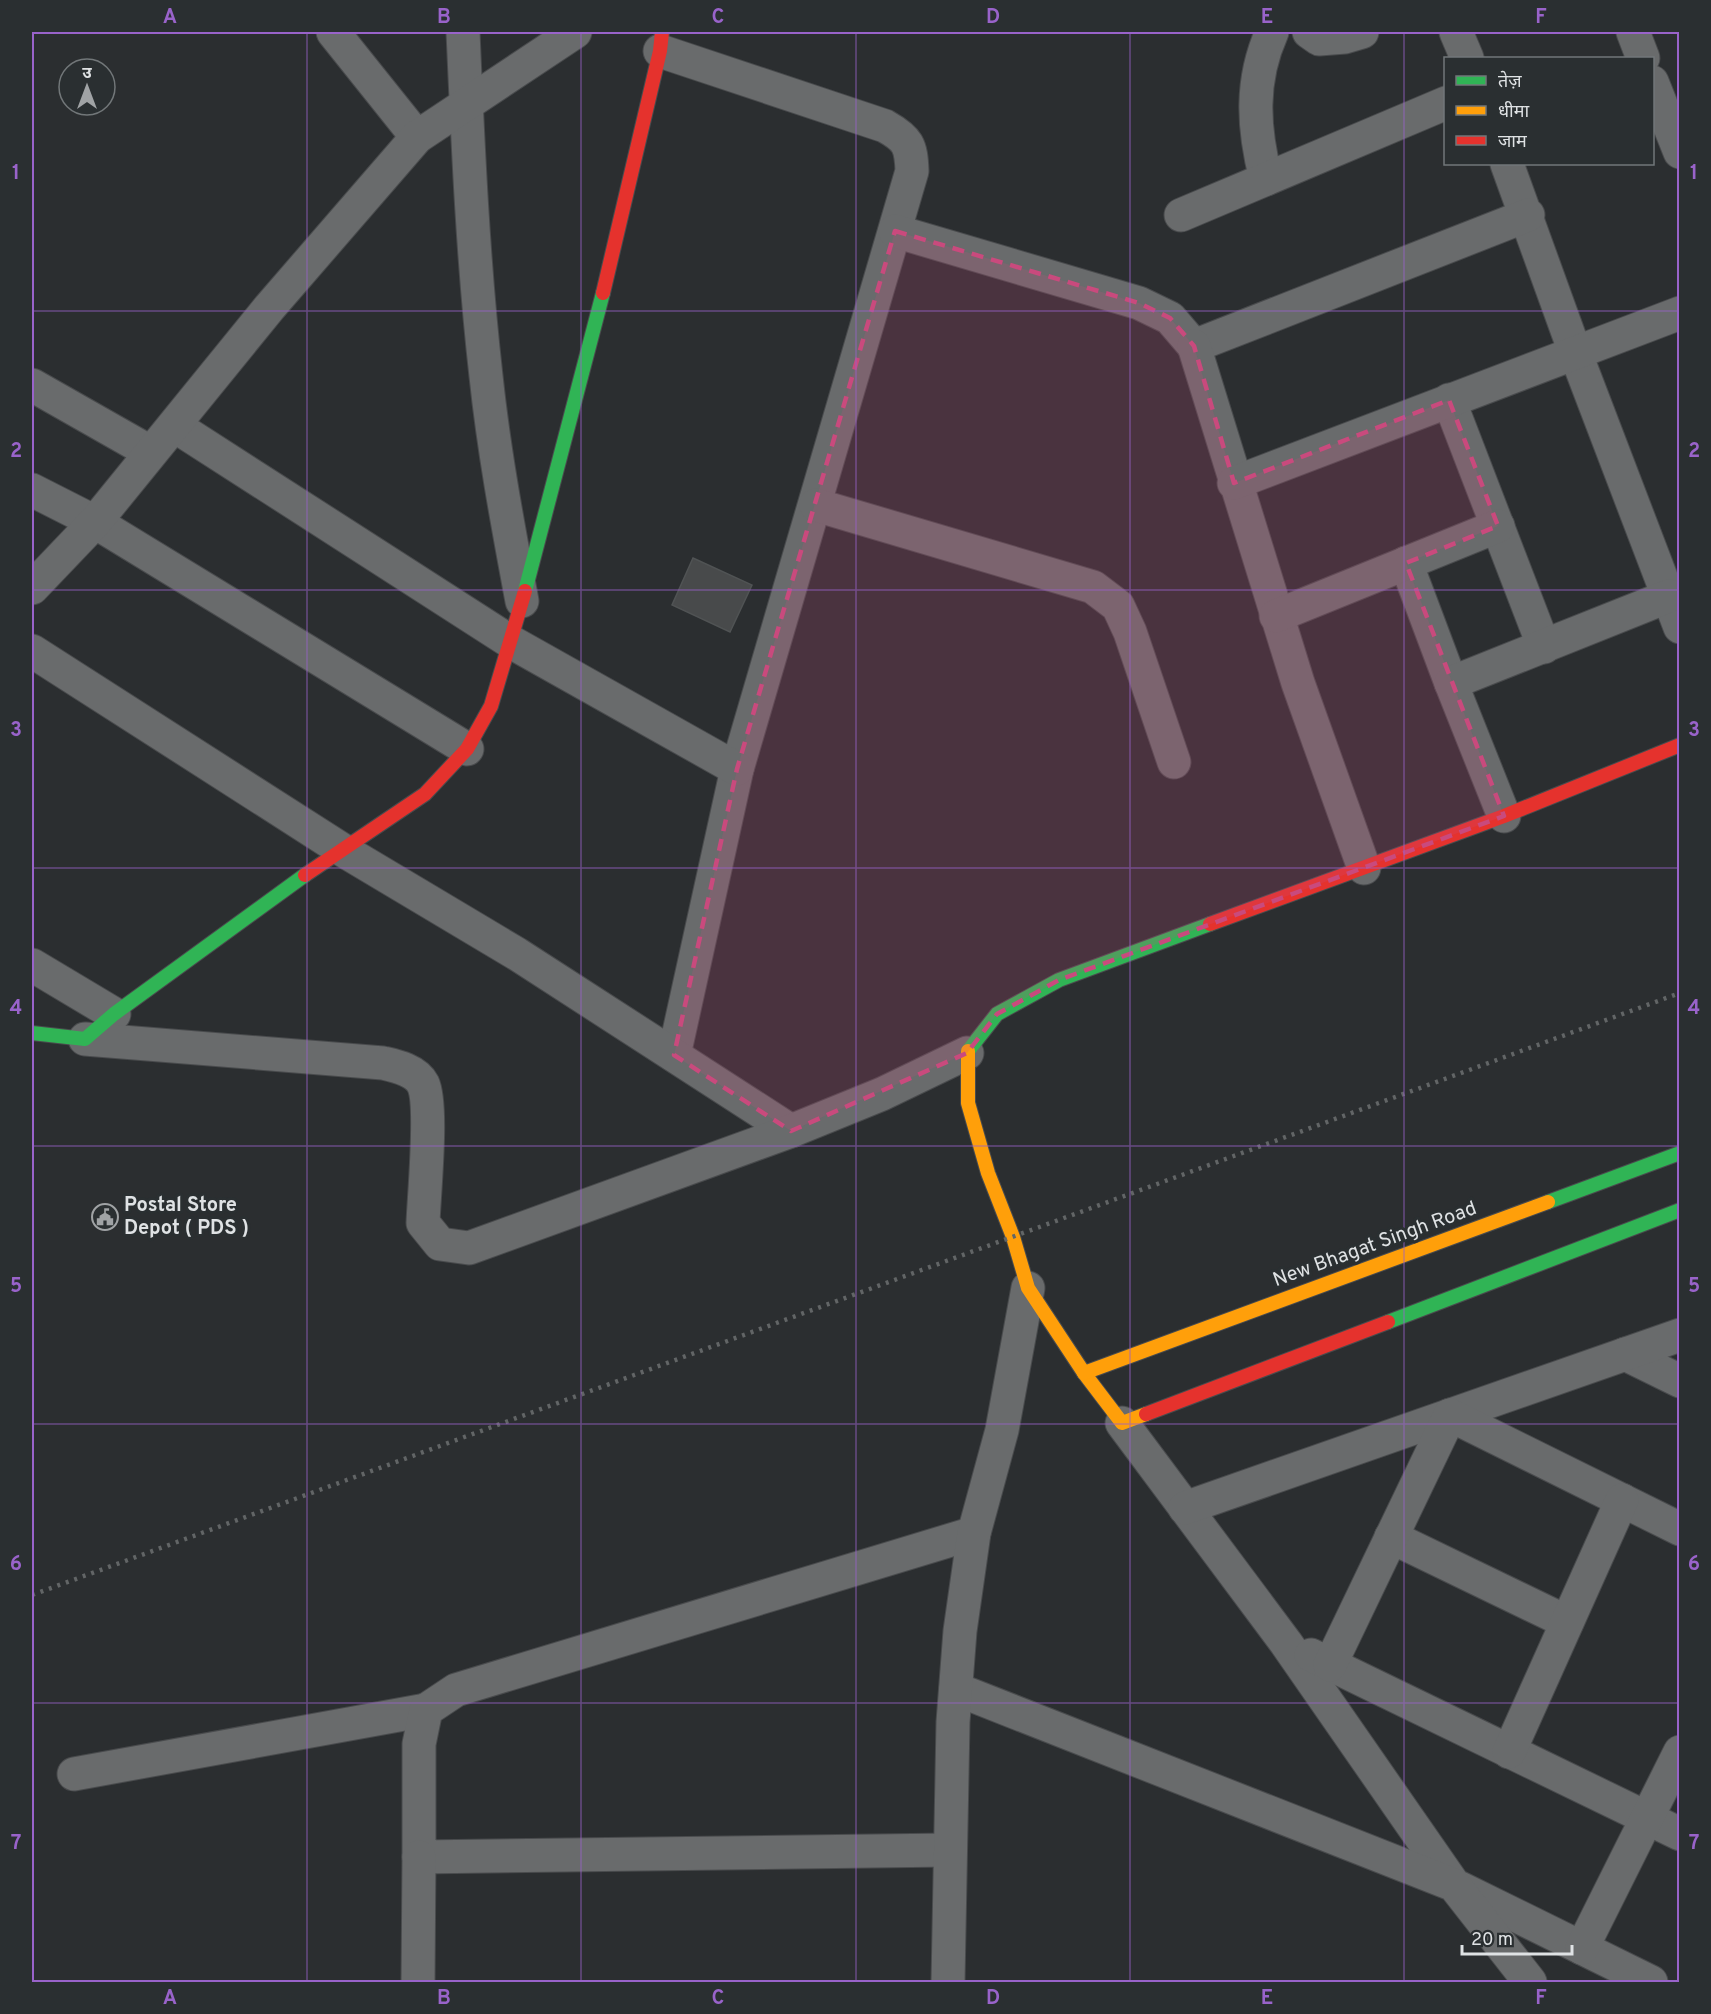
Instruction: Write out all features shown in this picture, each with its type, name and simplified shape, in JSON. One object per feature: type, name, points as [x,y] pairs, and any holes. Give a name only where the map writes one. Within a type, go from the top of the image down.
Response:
[{"type":"street","points":[[333,32],[417,137]]},
{"type":"street","points":[[463,32],[466,106],[486,375],[502,499],[522,601]]},
{"type":"street","points":[[32,588],[95,522],[269,308],[417,137],[575,32]]},
{"type":"street","points":[[1266,179],[1256,138],[1256,93],[1266,46],[1272,32]]},
{"type":"street","points":[[1309,32],[1319,39],[1345,37],[1362,32]]},
{"type":"street","points":[[1456,32],[1467,57]]},
{"type":"street","points":[[1633,32],[1643,57]]},
{"type":"street","points":[[85,1039],[114,1014],[341,849],[425,794],[467,749],[491,706],[511,642],[589,352],[661,41],[885,126],[901,135],[911,150],[912,171],[737,769],[674,1055]]},
{"type":"street","points":[[1654,84],[1678,141]]},
{"type":"street","points":[[1181,215],[1444,104]]},
{"type":"street","points":[[1508,165],[1575,352],[1680,627]]},
{"type":"street","points":[[1194,346],[1528,216]]},
{"type":"street","points":[[895,231],[1139,303],[1170,318],[1194,346],[1276,616],[1364,868]]},
{"type":"street","points":[[1234,483],[1680,313]]},
{"type":"street","points":[[32,385],[150,453]]},
{"type":"street","points":[[1449,400],[1544,647]]},
{"type":"street","points":[[175,426],[511,642],[737,769]]},
{"type":"street","points":[[32,490],[95,522],[467,749]]},
{"type":"street","points":[[816,505],[1093,587],[1118,606],[1126,623],[1174,762]]},
{"type":"street","points":[[1276,616],[1498,526]]},
{"type":"street","points":[[1406,563],[1504,816]]},
{"type":"street","points":[[1451,683],[1669,596]]},
{"type":"street","points":[[32,651],[341,849],[517,954],[791,1131]]},
{"type":"street","points":[[32,1033],[383,1063],[404,1068],[422,1082],[428,1104],[423,1223],[440,1244],[469,1248],[791,1131],[882,1094],[967,1053],[997,1014],[1059,980],[1504,816],[1680,745]]},
{"type":"street","points":[[32,964],[114,1014]]},
{"type":"street","points":[[967,1053],[968,1103],[987,1173],[1013,1237],[1028,1288],[1084,1373],[1286,1643],[1454,1885],[1530,1983]]},
{"type":"street","name":"New Bhagat Singh Road","points":[[1084,1373],[1680,1153]]},
{"type":"street","points":[[1122,1424],[1680,1210]]},
{"type":"street","points":[[948,1983],[949,1850],[960,1631],[974,1533],[1002,1430],[1028,1288]]},
{"type":"street","points":[[1185,1508],[1680,1335]]},
{"type":"street","points":[[1625,1354],[1680,1381]]},
{"type":"street","points":[[1450,1415],[1680,1529]]},
{"type":"street","points":[[1330,1665],[1450,1415]]},
{"type":"street","points":[[1509,1752],[1622,1500]]},
{"type":"street","points":[[74,1774],[426,1710],[456,1690],[974,1533]]},
{"type":"street","points":[[1391,1538],[1567,1622]]},
{"type":"street","points":[[1286,1643],[1680,1834]]},
{"type":"street","points":[[956,1689],[1454,1885],[1651,1983]]},
{"type":"street","points":[[418,1983],[419,1743],[426,1710]]},
{"type":"street","points":[[1582,1948],[1680,1752]]},
{"type":"street","points":[[419,1857],[949,1850]]},
{"type":"highlighted area","points":[[895,231],[1139,303],[1170,318],[1194,346],[1234,483],[1449,400],[1498,526],[1406,563],[1504,816],[1059,980],[997,1014],[967,1053],[791,1131],[674,1055],[737,769]]},
{"type":"building","points":[[693,558],[752,585],[730,632],[672,605]]},
{"type":"railway","points":[[32,1595],[1680,993]]},
{"type":"traffic: fast","points":[[525,591],[603,293]]},
{"type":"traffic: fast","points":[[32,1033],[85,1039],[114,1014],[305,875]]},
{"type":"traffic: fast","points":[[968,1051],[997,1014],[1059,980],[1210,924]]},
{"type":"traffic: fast","points":[[1548,1202],[1680,1153]]},
{"type":"traffic: fast","points":[[1388,1322],[1680,1210]]},
{"type":"traffic: slow","points":[[968,1051],[968,1103],[988,1173],[1013,1237],[1028,1288],[1084,1373],[1122,1423],[1146,1414]]},
{"type":"traffic: slow","points":[[1084,1373],[1548,1202]]},
{"type":"traffic: jam","points":[[603,293],[660,51],[662,32]]},
{"type":"traffic: jam","points":[[305,875],[425,794],[467,749],[491,706],[525,591]]},
{"type":"traffic: jam","points":[[1210,924],[1504,816],[1680,745]]},
{"type":"traffic: jam","points":[[1146,1414],[1388,1322]]},
{"type":"place","name":"Postal Store Depot ( PDS )","points":[[105,1217]]}]
